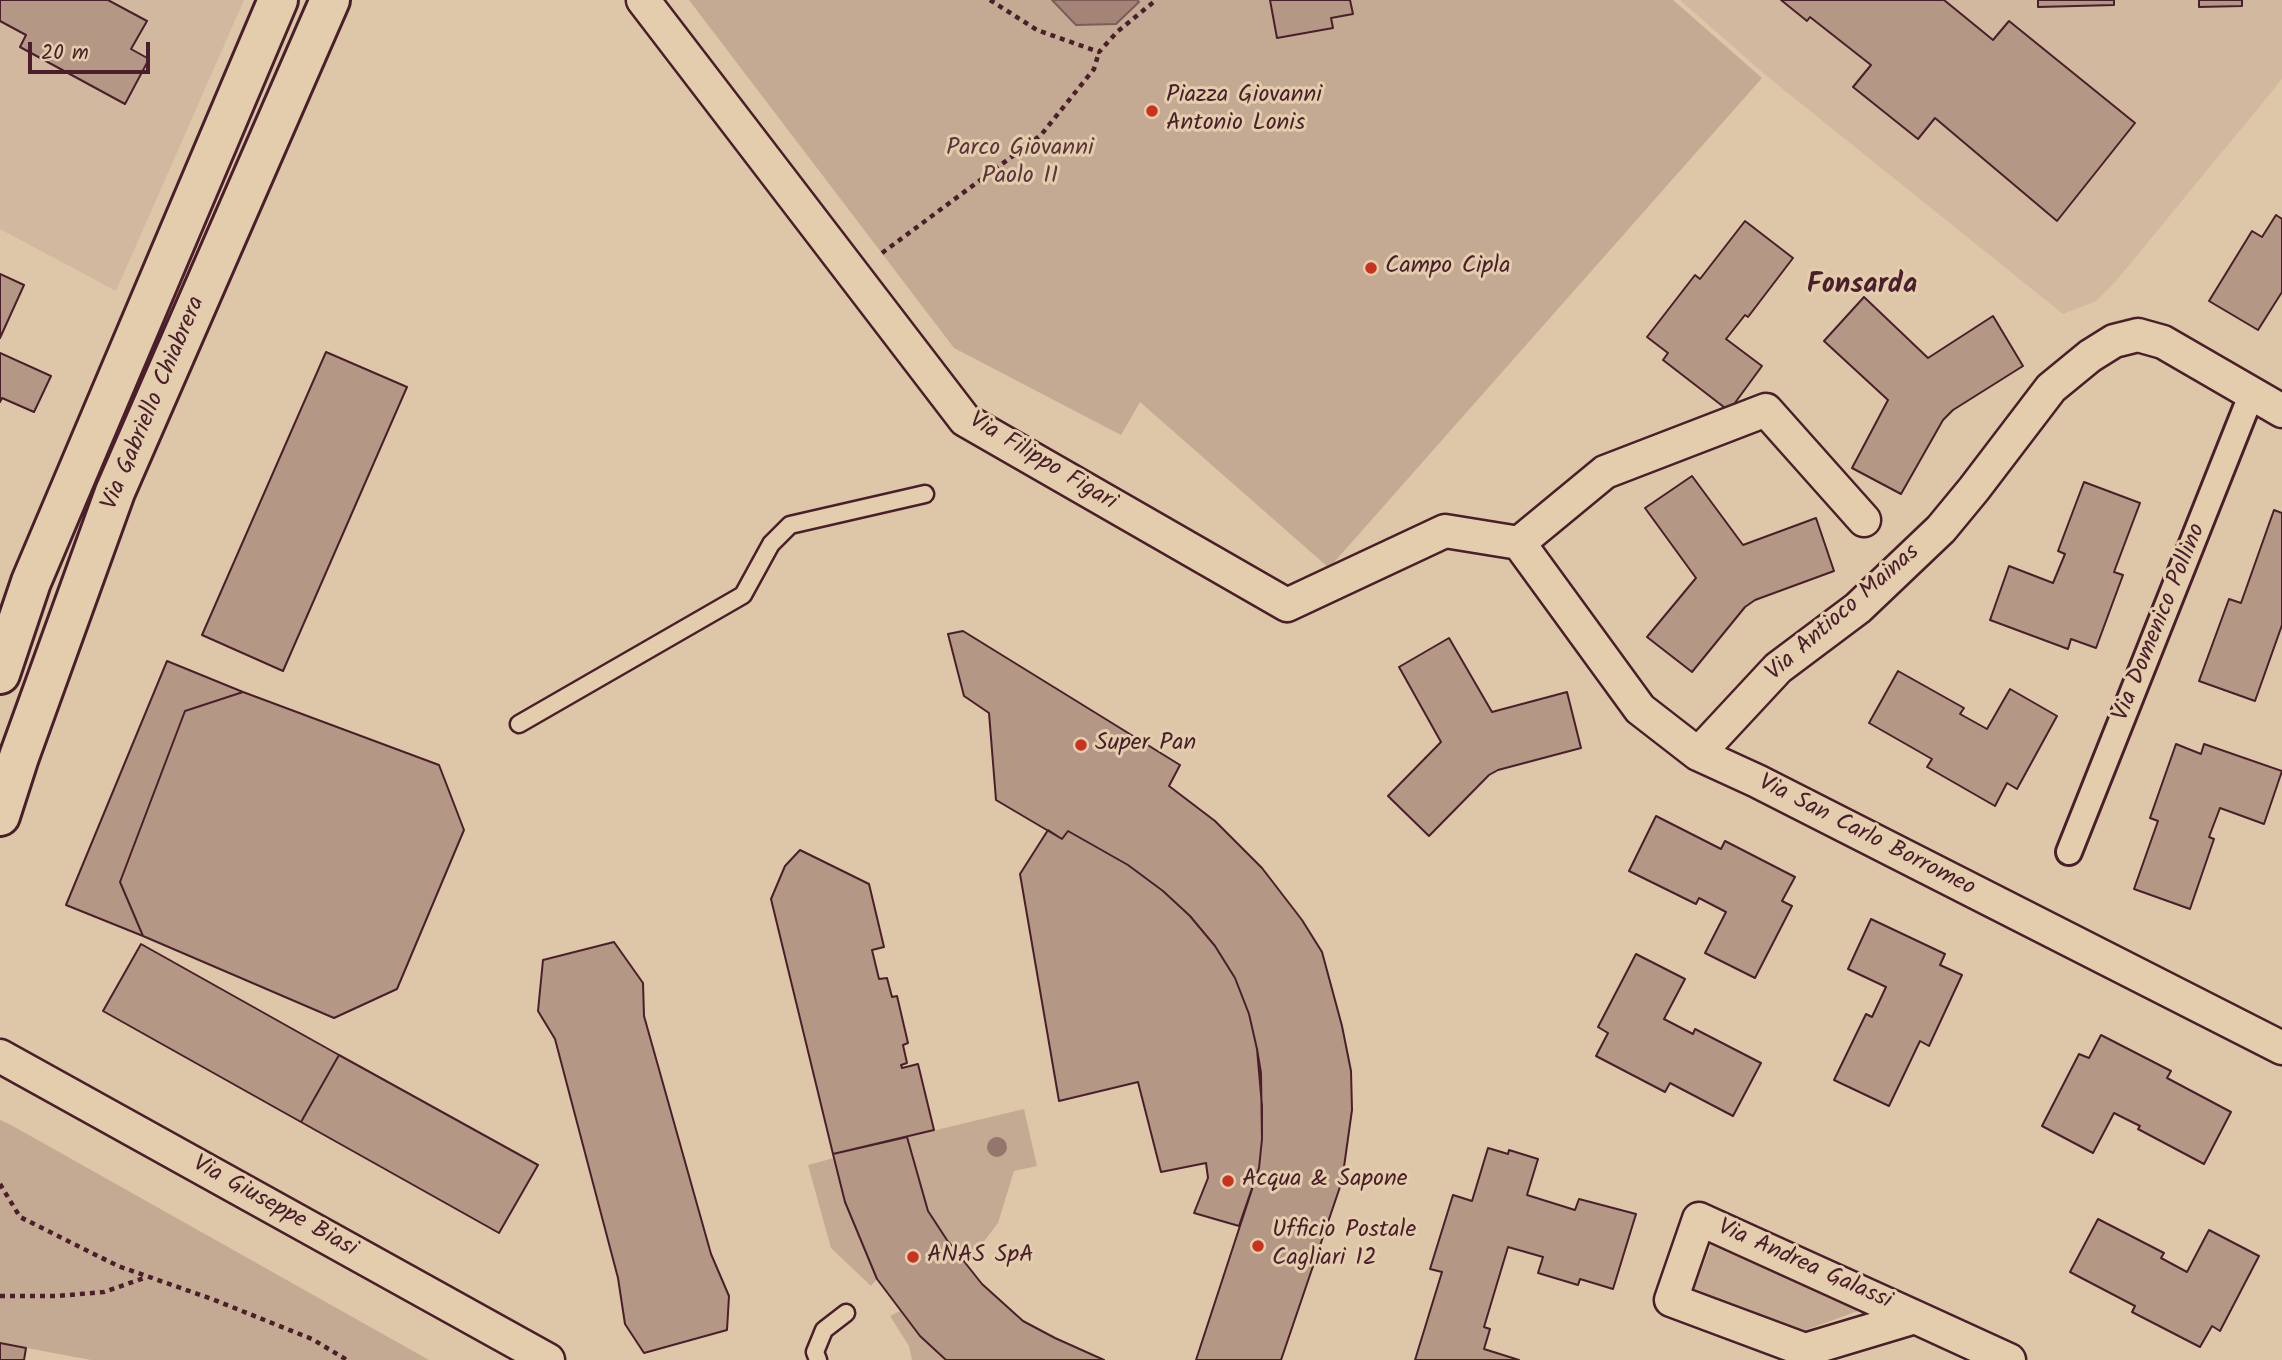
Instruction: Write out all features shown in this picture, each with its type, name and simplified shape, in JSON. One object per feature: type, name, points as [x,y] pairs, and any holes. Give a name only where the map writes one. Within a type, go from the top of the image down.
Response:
[{"type":"street","name":"Via Gabriello Chiabrera","points":[[0,674],[31,582],[278,0]]},
{"type":"street","name":"Via Gabriello Chiabrera","points":[[0,816],[24,741],[115,492],[330,0]]},
{"type":"street","name":"Via Filippo Figari","points":[[643,0],[964,420],[1287,605],[1446,531],[1520,543]]},
{"type":"street","name":"Via Antioco Mainas","points":[[1698,754],[1778,668],[1858,608],[1941,529],[2050,388],[2090,356],[2114,341],[2138,335],[2163,342],[2252,393]]},
{"type":"street","points":[[2252,393],[2282,411]]},
{"type":"street","name":"Via Domenico Pollino","points":[[2070,852],[2252,393]]},
{"type":"street","points":[[1520,543],[1605,472],[1766,410],[1864,520]]},
{"type":"street","name":"Via San Carlo Borromeo","points":[[1520,543],[1640,709],[1698,754],[2282,1048]]},
{"type":"street","name":"Via Giuseppe Biasi","points":[[0,1056],[548,1360]]},
{"type":"street","name":"Via Andrea Galassi","points":[[1915,1317],[1805,1350],[1671,1300],[1699,1219],[1915,1317],[2009,1360]]},
{"type":"lane","points":[[519,724],[743,595],[771,544],[790,525],[925,494]]},
{"type":"lane","points":[[818,1360],[815,1352],[824,1330],[846,1313]]},
{"type":"path","points":[[990,0],[1037,30],[1099,52]]},
{"type":"path","points":[[874,258],[1041,135],[1094,69],[1099,52],[1117,32],[1156,0]]},
{"type":"path","points":[[0,1184],[20,1217],[118,1266],[212,1299],[312,1339],[347,1360]]},
{"type":"path","points":[[0,1296],[57,1296],[104,1292],[148,1276]]},
{"type":"shaded area","points":[[0,0],[244,0],[116,291],[0,229]]},
{"type":"shaded area","points":[[1052,0],[1139,2],[1116,24],[1076,25]]},
{"type":"shaded area","points":[[1680,0],[2282,0],[2282,79],[2116,281],[2096,301],[2063,314],[1768,77]]},
{"type":"green space","name":"Parco Giovanni Paolo II","points":[[689,0],[1673,0],[1762,78],[1329,568],[1140,402],[1121,435],[954,348]]},
{"type":"green space","points":[[1024,1109],[1037,1166],[1014,1171],[998,1223],[966,1265],[928,1211],[907,1137]]},
{"type":"green space","points":[[0,1120],[429,1360],[91,1360],[0,1343]]},
{"type":"green space","points":[[834,1158],[845,1202],[877,1279],[871,1286],[831,1248],[808,1165]]},
{"type":"green space","points":[[1711,1245],[1858,1311],[1800,1332],[1693,1291]]},
{"type":"green space","points":[[900,1311],[920,1336],[946,1360],[912,1360],[909,1346],[890,1316]]},
{"type":"building","points":[[0,0],[108,0],[147,21],[131,49],[149,59],[125,104],[20,47],[26,35],[0,21]]},
{"type":"building","points":[[1270,0],[1350,0],[1353,14],[1331,18],[1333,28],[1277,38]]},
{"type":"building","points":[[1781,0],[1944,0],[1993,40],[2009,21],[2135,123],[2057,221],[1935,118],[1918,139],[1853,87],[1871,65],[1810,17],[1807,21]]},
{"type":"building","points":[[2038,0],[2114,0],[2114,5],[2038,7]]},
{"type":"building","points":[[2199,0],[2242,0],[2242,6],[2199,7]]},
{"type":"building","points":[[2276,215],[2282,219],[2282,292],[2258,330],[2209,301],[2252,231],[2262,237]]},
{"type":"building","points":[[1745,221],[1793,258],[1748,317],[1745,315],[1726,339],[1762,366],[1729,411],[1663,360],[1668,353],[1647,337],[1695,275],[1700,279]]},
{"type":"building","points":[[0,274],[24,285],[0,338]]},
{"type":"building","points":[[1864,297],[1928,358],[1993,316],[2023,366],[1953,410],[1943,420],[1901,494],[1852,468],[1888,400],[1824,341]]},
{"type":"building","points":[[326,352],[407,387],[283,671],[202,635]]},
{"type":"building","points":[[0,353],[51,376],[34,412],[2,398],[0,402]]},
{"type":"building","points":[[1692,476],[1743,545],[1816,518],[1834,571],[1755,600],[1745,607],[1692,672],[1647,637],[1696,578],[1645,508]]},
{"type":"building","points":[[2084,482],[2140,503],[2114,572],[2123,575],[2096,648],[2071,639],[2068,649],[1990,620],[2009,566],[2053,583],[2065,554],[2058,551]]},
{"type":"building","points":[[2274,510],[2282,513],[2282,625],[2255,701],[2199,681],[2229,599],[2241,603]]},
{"type":"building","points":[[963,631],[1180,765],[1169,786],[1215,821],[1262,868],[1302,920],[1322,952],[1351,1071],[1352,1110],[1342,1181],[1281,1360],[1196,1360],[1259,1168],[1262,1139],[1261,1073],[1257,1049],[1249,1014],[1235,978],[1215,946],[1190,916],[1163,891],[1128,865],[1068,831],[1062,839],[996,800],[989,713],[964,696],[948,634]]},
{"type":"building","points":[[1449,638],[1492,712],[1567,692],[1581,748],[1498,770],[1489,775],[1429,836],[1388,796],[1441,742],[1399,667]]},
{"type":"building","points":[[167,661],[243,692],[185,711],[120,882],[143,936],[66,905]]},
{"type":"building","points":[[1898,671],[1964,708],[1960,714],[1987,729],[2010,689],[2057,716],[2017,789],[2007,783],[1995,806],[1927,767],[1932,759],[1869,723]]},
{"type":"building","points":[[243,692],[439,765],[464,830],[397,989],[334,1018],[143,936],[120,882],[185,711]]},
{"type":"building","points":[[2176,744],[2201,754],[2204,744],[2282,771],[2264,824],[2220,808],[2209,837],[2214,839],[2190,909],[2134,889],[2158,821],[2150,818]]},
{"type":"building","points":[[1656,816],[1721,849],[1725,841],[1795,877],[1782,901],[1792,906],[1755,978],[1705,953],[1726,912],[1699,898],[1696,904],[1629,871]]},
{"type":"building","points":[[1048,830],[1062,839],[1068,831],[1128,865],[1163,891],[1190,916],[1215,946],[1235,978],[1249,1014],[1257,1049],[1262,1106],[1259,1168],[1239,1226],[1194,1213],[1208,1178],[1206,1163],[1161,1172],[1138,1082],[1059,1101],[1020,874]]},
{"type":"building","points":[[800,850],[869,884],[884,947],[872,950],[879,979],[887,978],[892,997],[897,996],[908,1043],[903,1045],[907,1063],[901,1065],[902,1068],[918,1064],[934,1130],[833,1154],[771,899],[785,866]]},
{"type":"building","points":[[1871,919],[1945,954],[1940,965],[1962,975],[1929,1046],[1920,1041],[1889,1106],[1834,1080],[1866,1014],[1872,1017],[1886,987],[1848,969]]},
{"type":"building","points":[[614,942],[643,983],[644,1016],[711,1254],[729,1296],[727,1330],[644,1353],[625,1324],[618,1278],[555,1039],[538,1011],[543,960]]},
{"type":"building","points":[[141,944],[339,1055],[301,1122],[103,1011]]},
{"type":"building","points":[[1636,954],[1685,979],[1664,1019],[1693,1034],[1695,1029],[1761,1063],[1733,1116],[1670,1083],[1665,1092],[1596,1056],[1608,1033],[1598,1027]]},
{"type":"building","points":[[2101,1035],[2171,1071],[2167,1078],[2231,1112],[2204,1164],[2114,1113],[2093,1153],[2042,1126],[2079,1054],[2089,1058]]},
{"type":"building","points":[[339,1055],[538,1165],[499,1233],[301,1122]]},
{"type":"building","name":"ANAS SpA","points":[[907,1137],[928,1211],[982,1284],[1023,1321],[1104,1360],[946,1360],[920,1336],[877,1279],[845,1202],[833,1154]]},
{"type":"building","points":[[1488,1148],[1508,1154],[1509,1150],[1538,1159],[1527,1195],[1575,1210],[1579,1199],[1636,1214],[1613,1289],[1580,1279],[1578,1285],[1538,1273],[1543,1257],[1508,1247],[1484,1327],[1490,1329],[1484,1349],[1519,1360],[1415,1360],[1442,1272],[1430,1269],[1453,1195],[1472,1201]]},
{"type":"building","points":[[2098,1219],[2164,1253],[2161,1258],[2187,1272],[2209,1230],[2259,1256],[2220,1331],[2212,1326],[2200,1347],[2132,1312],[2135,1306],[2070,1272]]},
{"type":"building","points":[[0,1343],[26,1348],[24,1360],[0,1360]]},
{"type":"place","name":"Piazza Giovanni Antonio Lonis","points":[[1152,111]]},
{"type":"place","name":"Campo Cipla","points":[[1371,268]]},
{"type":"place","name":"Super Pan","points":[[1081,745]]},
{"type":"place","name":"Acqua & Sapone","points":[[1228,1181]]},
{"type":"place","name":"Ufficio Postale Cagliari 12","points":[[1258,1246]]},
{"type":"place","name":"ANAS SpA","points":[[913,1257]]},
{"type":"district","name":"Fonsarda","points":[[1862,287]]}]
